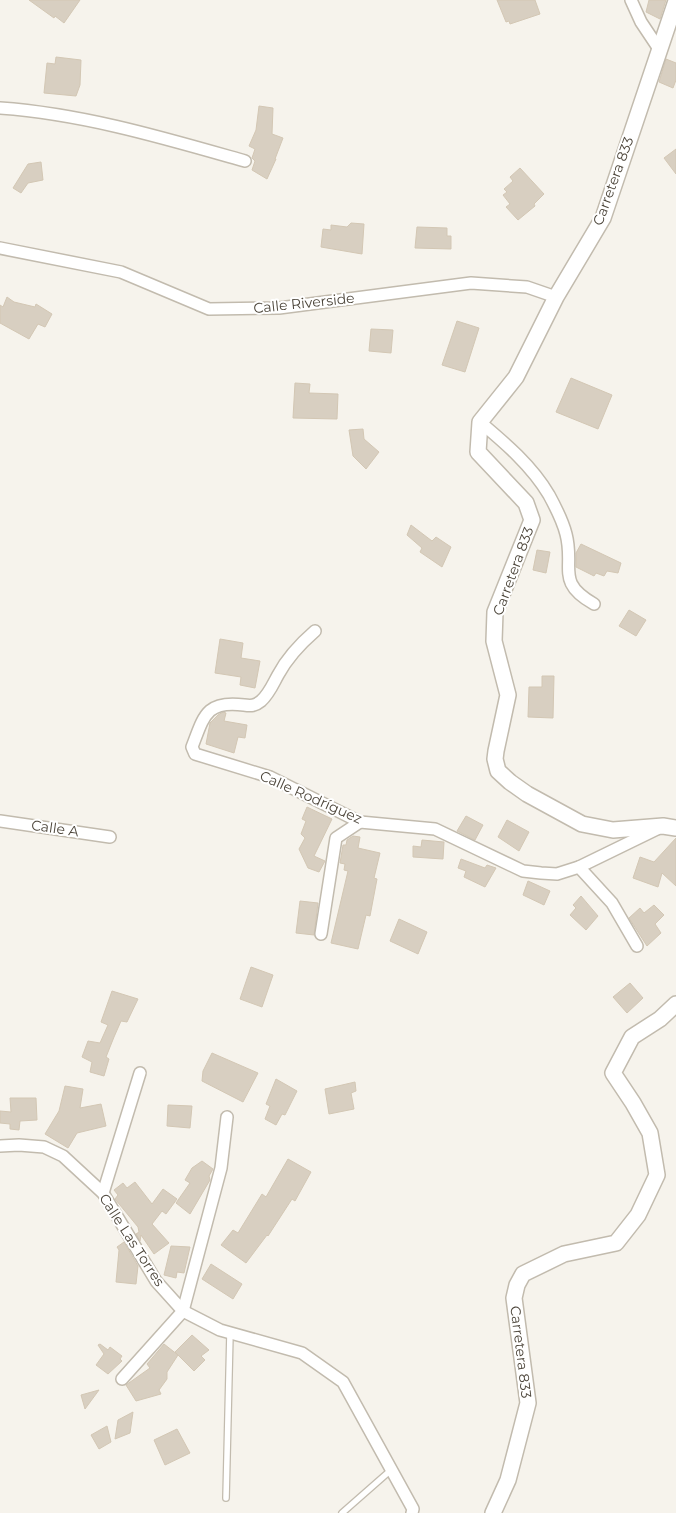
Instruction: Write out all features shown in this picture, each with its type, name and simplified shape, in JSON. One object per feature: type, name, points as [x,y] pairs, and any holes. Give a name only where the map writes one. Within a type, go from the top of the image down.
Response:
[{"type":"street","points":[[631,0],[641,22],[659,49]]},
{"type":"street","name":"Carretera 833","points":[[669,827],[613,830],[582,824],[527,794],[498,771],[496,751],[508,695],[494,641],[495,612],[532,520],[526,503],[478,452],[480,422],[516,377],[556,297],[603,218],[676,1]]},
{"type":"street","points":[[0,108],[44,111],[130,128],[244,161]]},
{"type":"street","name":"Calle Riverside","points":[[0,248],[121,272],[209,309],[279,308],[471,283],[527,287],[556,297]]},
{"type":"street","points":[[480,422],[512,448],[548,494],[566,534],[569,579],[578,595],[594,604]]},
{"type":"street","name":"Calle Rodríguez","points":[[314,631],[290,656],[268,693],[261,701],[254,706],[219,704],[210,710],[203,719],[192,747],[195,754],[270,777],[360,822],[435,829],[523,870],[558,874],[579,867],[669,827]]},
{"type":"street","name":"Calle A","points":[[0,821],[110,837]]},
{"type":"street","points":[[321,934],[336,838],[360,822]]},
{"type":"street","points":[[579,867],[612,904],[637,946]]},
{"type":"street","name":"Carretera 833","points":[[493,1513],[508,1480],[528,1403],[514,1298],[517,1285],[523,1274],[564,1254],[616,1244],[638,1216],[657,1175],[654,1150],[650,1133],[613,1073],[632,1037],[660,1019],[676,1004]]},
{"type":"street","points":[[103,1193],[140,1073]]},
{"type":"street","points":[[122,1379],[183,1311],[220,1168],[227,1117]]},
{"type":"street","name":"Calle Las Torres","points":[[0,1146],[19,1144],[44,1147],[63,1156],[103,1193],[156,1281],[183,1311],[230,1333],[302,1353],[343,1382],[413,1510],[412,1513]]},
{"type":"lane","points":[[226,1498],[230,1333]]},
{"type":"lane","points":[[342,1513],[391,1470]]},
{"type":"building","points":[[29,0],[80,0],[64,23]]},
{"type":"building","points":[[497,0],[535,0],[540,14],[510,24],[509,21],[506,22]]},
{"type":"building","points":[[649,0],[666,0],[660,19],[646,12]]},
{"type":"building","points":[[56,57],[81,60],[80,85],[76,96],[44,93],[47,63],[55,64]]},
{"type":"building","points":[[666,59],[676,63],[676,80],[673,88],[659,82]]},
{"type":"building","points":[[259,106],[273,108],[272,134],[283,138],[267,179],[252,170],[255,161],[252,158],[255,149],[249,146],[256,130]]},
{"type":"building","points":[[676,149],[676,174],[664,158]]},
{"type":"building","points":[[41,162],[43,180],[28,183],[21,193],[13,188],[28,164]]},
{"type":"building","points":[[520,168],[544,194],[534,204],[535,206],[518,220],[506,207],[510,204],[503,195],[507,192],[504,189],[513,181],[510,177]]},
{"type":"building","points":[[351,223],[364,224],[362,254],[321,247],[323,229],[331,230],[331,225],[347,227]]},
{"type":"building","points":[[417,227],[447,228],[447,236],[451,236],[451,249],[415,248]]},
{"type":"building","points":[[7,297],[14,302],[35,307],[36,304],[52,314],[45,327],[38,324],[29,339],[0,323],[0,305],[3,307]]},
{"type":"building","points":[[457,321],[479,328],[465,372],[442,365]]},
{"type":"building","points":[[371,329],[393,330],[391,353],[369,351]]},
{"type":"building","points":[[571,378],[612,395],[598,429],[556,412]]},
{"type":"building","points":[[295,383],[310,384],[309,393],[338,394],[337,419],[293,418]]},
{"type":"building","points":[[363,429],[364,439],[379,452],[366,469],[353,456],[349,430]]},
{"type":"building","points":[[411,525],[432,541],[436,537],[451,547],[442,567],[420,552],[422,548],[407,535]]},
{"type":"building","points":[[581,544],[621,563],[618,573],[607,571],[604,576],[596,573],[594,576],[576,567],[576,553]]},
{"type":"building","points":[[537,550],[550,552],[546,573],[533,570]]},
{"type":"building","points":[[629,610],[646,620],[636,636],[619,626]]},
{"type":"building","points":[[220,639],[243,643],[241,658],[260,661],[255,688],[240,685],[241,677],[215,673]]},
{"type":"building","points":[[542,676],[554,676],[553,718],[528,717],[529,687],[542,687]]},
{"type":"building","points":[[223,712],[226,713],[224,721],[247,725],[245,738],[238,737],[234,753],[206,744],[210,723]]},
{"type":"building","points":[[307,807],[332,819],[314,856],[325,861],[319,872],[308,868],[299,849],[305,838],[301,834],[306,821],[302,819]]},
{"type":"building","points":[[466,816],[483,825],[475,840],[457,831]]},
{"type":"building","points":[[507,820],[529,832],[519,851],[498,837]]},
{"type":"building","points":[[353,836],[360,837],[358,848],[380,853],[374,878],[377,879],[370,916],[366,915],[358,949],[331,943],[348,871],[344,870],[345,864],[340,863],[343,845],[346,845],[347,840]]},
{"type":"building","points":[[676,838],[676,886],[662,873],[658,887],[633,878],[640,857],[654,862]]},
{"type":"building","points":[[422,840],[444,842],[443,859],[413,857],[413,846],[421,847]]},
{"type":"building","points":[[461,859],[485,868],[487,865],[496,868],[485,887],[464,877],[466,871],[458,868]]},
{"type":"building","points":[[528,881],[550,891],[544,905],[523,895]]},
{"type":"building","points":[[581,896],[598,916],[586,930],[570,915],[576,908],[573,905]]},
{"type":"building","points":[[300,901],[318,903],[314,935],[296,933]]},
{"type":"building","points":[[654,905],[664,915],[655,924],[661,933],[647,946],[629,918],[640,908],[644,913]]},
{"type":"building","points":[[399,919],[427,932],[418,954],[390,941]]},
{"type":"building","points":[[251,967],[273,975],[262,1007],[240,999]]},
{"type":"building","points":[[630,983],[643,998],[627,1013],[613,997]]},
{"type":"building","points":[[112,991],[138,999],[127,1022],[121,1021],[106,1057],[109,1059],[104,1076],[90,1072],[92,1062],[82,1057],[88,1041],[100,1043],[108,1025],[101,1022]]},
{"type":"building","points":[[212,1053],[258,1073],[243,1102],[202,1081],[203,1071]]},
{"type":"building","points":[[276,1079],[297,1091],[285,1115],[282,1114],[276,1125],[265,1119],[270,1106],[266,1104]]},
{"type":"building","points":[[355,1082],[356,1091],[351,1093],[354,1109],[329,1114],[325,1089]]},
{"type":"building","points":[[65,1086],[83,1089],[80,1108],[101,1104],[106,1126],[77,1133],[68,1148],[45,1134],[59,1111]]},
{"type":"building","points":[[10,1098],[36,1098],[37,1120],[20,1121],[19,1130],[10,1129],[10,1124],[0,1123],[0,1111],[11,1112]]},
{"type":"building","points":[[168,1105],[192,1106],[190,1128],[167,1126]]},
{"type":"building","points":[[288,1159],[311,1172],[295,1201],[292,1199],[268,1236],[246,1263],[221,1245],[233,1230],[238,1233],[262,1194],[266,1197]]},
{"type":"building","points":[[202,1161],[213,1169],[209,1176],[210,1180],[190,1214],[176,1203],[190,1183],[185,1180],[192,1168]]},
{"type":"building","points":[[135,1182],[152,1204],[163,1189],[177,1199],[166,1214],[162,1211],[152,1224],[169,1243],[154,1254],[141,1235],[140,1241],[136,1234],[139,1232],[138,1227],[115,1199],[118,1195],[114,1190],[123,1183],[127,1188]]},
{"type":"building","points":[[124,1242],[138,1266],[136,1284],[116,1282],[119,1250],[117,1247]]},
{"type":"building","points":[[171,1246],[190,1247],[184,1273],[177,1272],[176,1278],[164,1275]]},
{"type":"building","points":[[211,1264],[242,1284],[233,1299],[202,1279]]},
{"type":"building","points":[[192,1335],[209,1350],[201,1356],[205,1360],[194,1371],[175,1352]]},
{"type":"building","points":[[100,1344],[108,1350],[110,1347],[122,1356],[120,1359],[122,1361],[108,1374],[96,1365],[104,1354],[98,1345]]},
{"type":"building","points":[[164,1344],[178,1355],[167,1372],[167,1379],[159,1390],[161,1394],[136,1401],[126,1385],[150,1368],[147,1364]]},
{"type":"building","points":[[99,1390],[85,1409],[81,1395]]},
{"type":"building","points":[[133,1412],[130,1433],[115,1439],[118,1420]]},
{"type":"building","points":[[107,1426],[111,1442],[99,1449],[91,1435]]},
{"type":"building","points":[[177,1429],[190,1453],[165,1465],[154,1440]]}]
